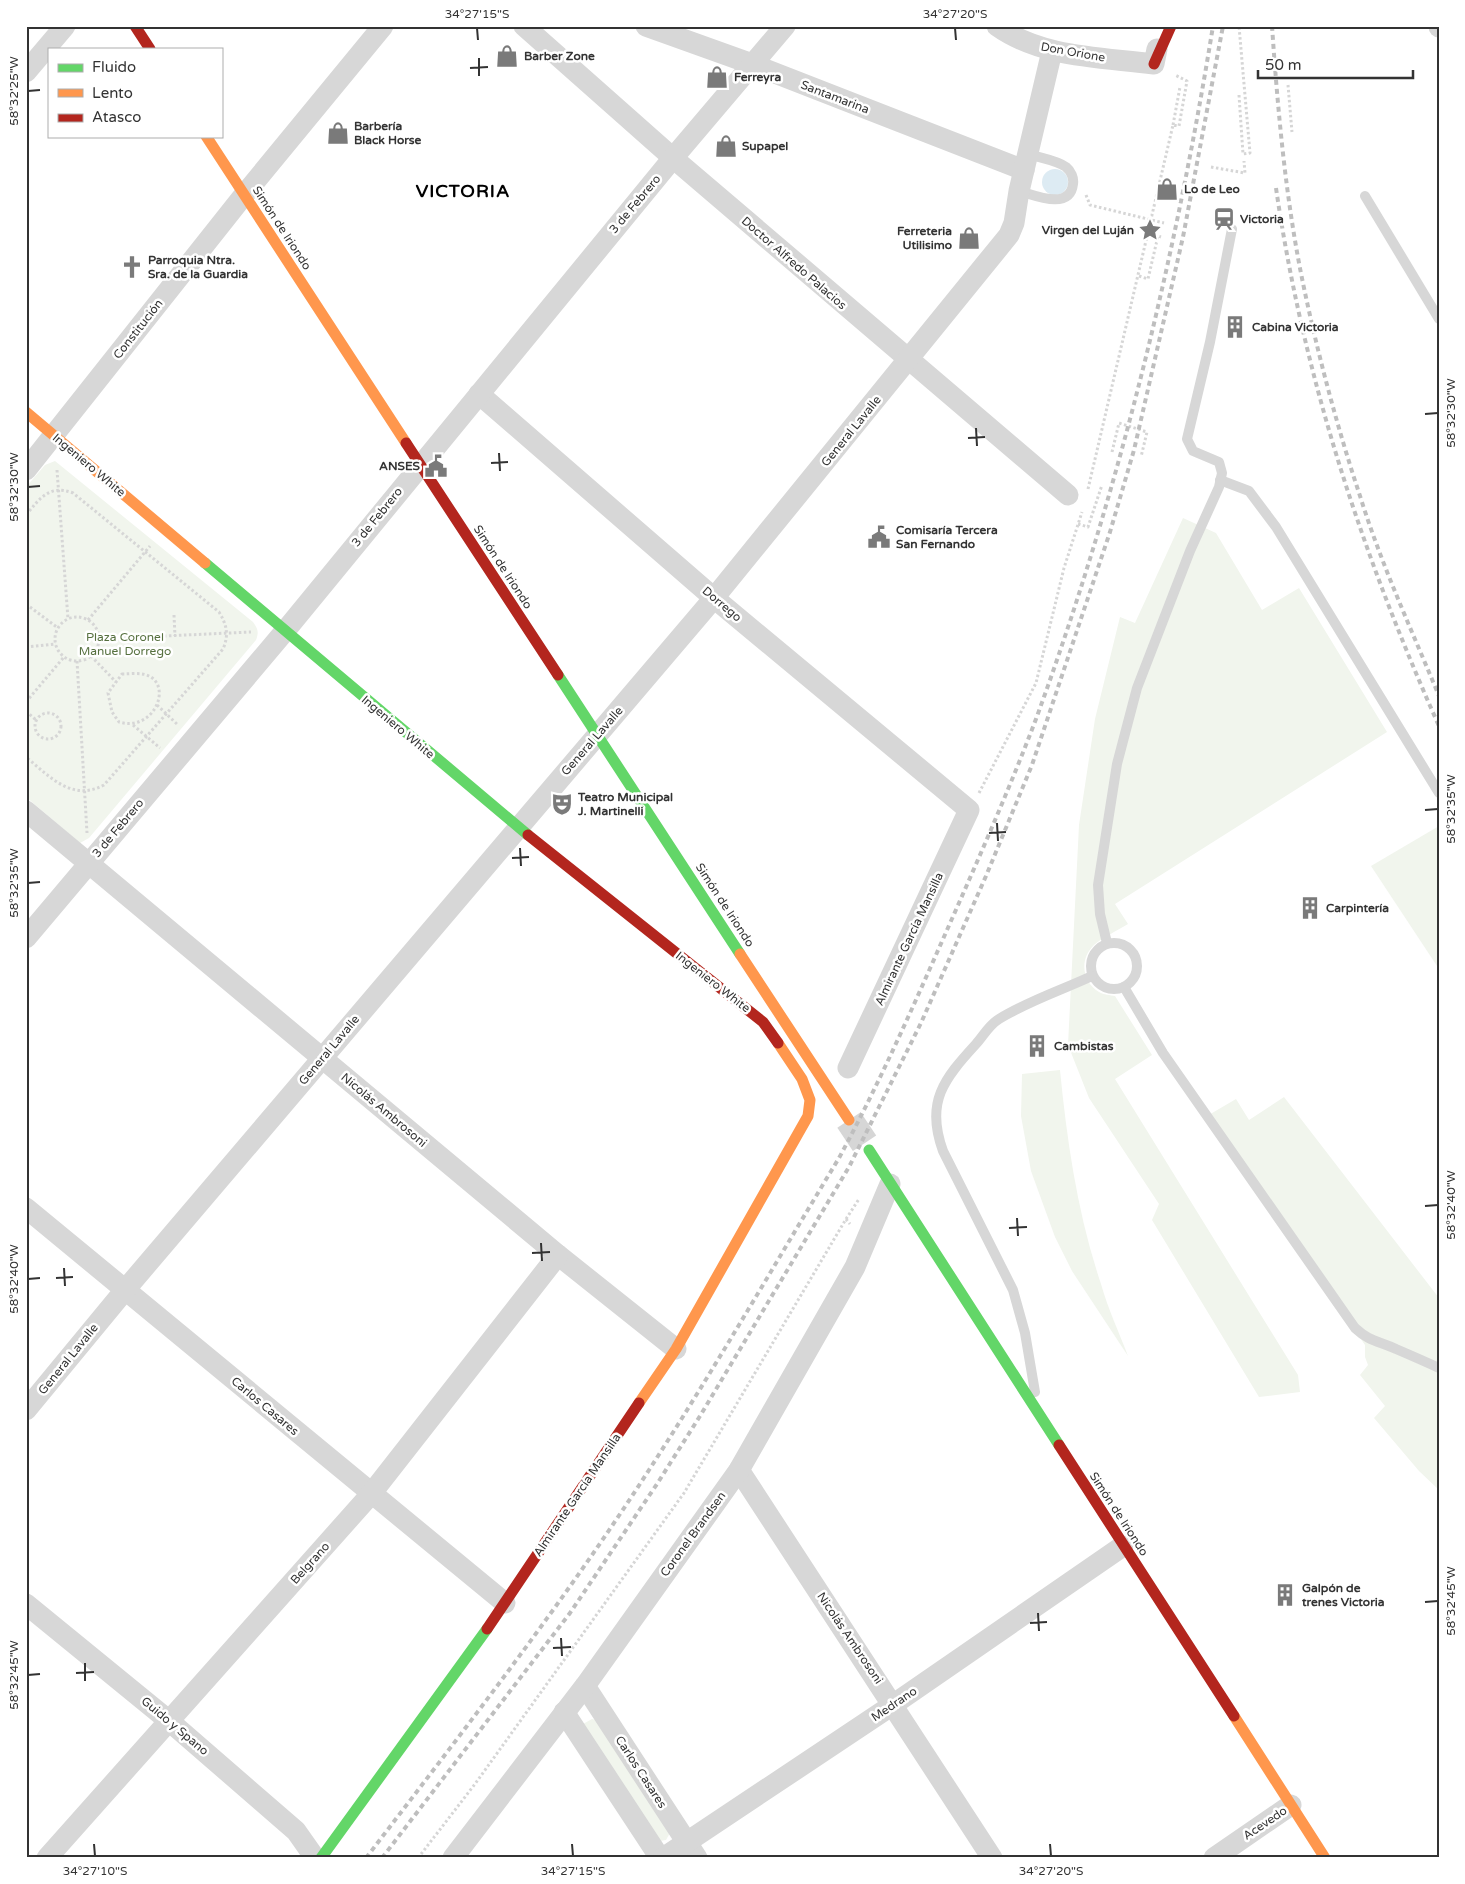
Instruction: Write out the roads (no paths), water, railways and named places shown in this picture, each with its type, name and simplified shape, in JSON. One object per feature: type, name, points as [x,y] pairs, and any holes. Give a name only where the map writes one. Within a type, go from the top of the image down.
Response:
[{"type":"street","points":[[26,72],[65,26]]},
{"type":"street","points":[[135,26],[149,48]]},
{"type":"street","name":"Constitución","points":[[26,470],[244,195],[383,26]]},
{"type":"street","name":"Doctor Alfredo Palacios","points":[[524,26],[673,158],[909,361],[1079,499]]},
{"type":"street","name":"Santamarina","points":[[646,26],[1026,162]]},
{"type":"street","name":"3 de Febrero","points":[[26,938],[285,631],[420,464],[673,158],[785,26]]},
{"type":"street","name":"Don Orione","points":[[997,26],[1015,39],[1052,51],[1154,64]]},
{"type":"street","points":[[1154,64],[1160,26]]},
{"type":"street","points":[[1154,64],[1171,26]]},
{"type":"street","name":"General Lavalle","points":[[26,1410],[125,1290],[714,598],[909,361],[1009,235],[1014,224],[1019,191],[1052,51]]},
{"type":"street","name":"Simón de Iriondo","points":[[207,138],[597,735],[770,1017],[802,1079],[810,1100],[808,1116]]},
{"type":"street","name":"Dorrego","points":[[479,394],[714,598],[969,810]]},
{"type":"street","name":"Ingeniero White","points":[[26,412],[518,828],[770,1017]]},
{"type":"street","name":"Almirante García Mansilla","points":[[848,1068],[969,810]]},
{"type":"street","name":"Nicolás Ambrosoni","points":[[26,811],[558,1255],[676,1349]]},
{"type":"street","points":[[770,1017],[849,1120]]},
{"type":"street","name":"Almirante García Mansilla","points":[[320,1858],[505,1603],[676,1349],[808,1116]]},
{"type":"street","name":"Simón de Iriondo","points":[[869,1150],[1325,1858]]},
{"type":"street","name":"Coronel Brandsen","points":[[453,1858],[585,1686],[738,1470],[855,1267],[890,1184]]},
{"type":"street","name":"Carlos Casares","points":[[26,1208],[505,1603]]},
{"type":"street","name":"Belgrano","points":[[47,1858],[168,1720],[372,1494],[558,1255]]},
{"type":"street","name":"Nicolás Ambrosoni","points":[[738,1470],[894,1704],[992,1858]]},
{"type":"street","name":"Medrano","points":[[662,1858],[691,1850],[894,1704],[1123,1546]]},
{"type":"street","name":"Guido y Spano","points":[[26,1604],[168,1720],[296,1831],[314,1858]]},
{"type":"street","name":"Carlos Casares","points":[[585,1686],[691,1850]]},
{"type":"street","points":[[564,1712],[662,1858]]},
{"type":"street","name":"Acevedo","points":[[1214,1858],[1291,1805]]},
{"type":"lane","points":[[1019,191],[1052,200],[1064,198],[1072,188],[1072,176],[1065,166],[1026,162]]},
{"type":"lane","points":[[1366,196],[1439,319]]},
{"type":"lane","points":[[1106,944],[1100,914],[1098,885],[1117,764],[1137,688],[1220,480],[1221,469],[1219,462],[1193,451],[1188,439],[1212,332],[1232,229]]},
{"type":"lane","points":[[1220,480],[1249,492],[1276,527],[1439,793]]},
{"type":"lane","points":[[1106,944],[1122,944],[1134,954],[1137,961],[1135,976],[1124,987],[1109,989],[1097,982],[1092,976],[1090,969],[1094,953],[1106,944]]},
{"type":"lane","points":[[1040,1417],[1025,1333],[1013,1290],[942,1151],[935,1111],[945,1080],[991,1025],[1004,1016],[1092,976]]},
{"type":"lane","points":[[1124,987],[1163,1053],[1355,1328],[1371,1341],[1395,1348],[1439,1368]]},
{"type":"tunnel","points":[[849,1120],[869,1150]]},
{"type":"railway","points":[[366,1858],[547,1619],[674,1432],[839,1158],[895,1045],[982,851],[1026,746],[1066,635],[1093,549],[1141,377],[1162,289],[1181,202],[1213,26]]},
{"type":"railway","points":[[382,1858],[570,1613],[657,1484],[700,1416],[849,1167],[921,1023],[986,876],[1032,765],[1110,532],[1134,450],[1183,237],[1223,26]]},
{"type":"railway","points":[[1272,26],[1280,125],[1292,223],[1304,288],[1323,368],[1344,447],[1369,524],[1439,696]]},
{"type":"railway","points":[[1276,188],[1302,327],[1339,463],[1385,596],[1439,726]]},
{"type":"place","name":"Barber Zone","points":[[507,56]]},
{"type":"place","name":"Ferreyra","points":[[717,77]]},
{"type":"place","name":"Barbería Black Horse","points":[[338,133]]},
{"type":"place","name":"Supapel","points":[[726,146]]},
{"type":"place","name":"Lo de Leo","points":[[1167,189]]},
{"type":"place","name":"Victoria","points":[[1224,219]]},
{"type":"place","name":"Virgen del Luján","points":[[1150,230]]},
{"type":"place","name":"Ferreteria Utilisimo","points":[[969,238]]},
{"type":"place","name":"Parroquia Ntra. Sra. de la Guardia","points":[[132,267]]},
{"type":"place","name":"Cabina Victoria","points":[[1235,327]]},
{"type":"place","name":"ANSES","points":[[436,466]]},
{"type":"place","name":"Comisaría Tercera San Fernando","points":[[879,537]]},
{"type":"place","name":"Teatro Municipal J. Martinelli","points":[[562,804]]},
{"type":"place","name":"Carpintería","points":[[1310,908]]},
{"type":"place","name":"Cambistas","points":[[1037,1046]]},
{"type":"place","name":"Galpón de trenes Victoria","points":[[1285,1595]]},
{"type":"district","name":"VICTORIA","points":[[463,191]]},
{"type":"park label","name":"Plaza Coronel Manuel Dorrego","points":[[125,644]]}]
